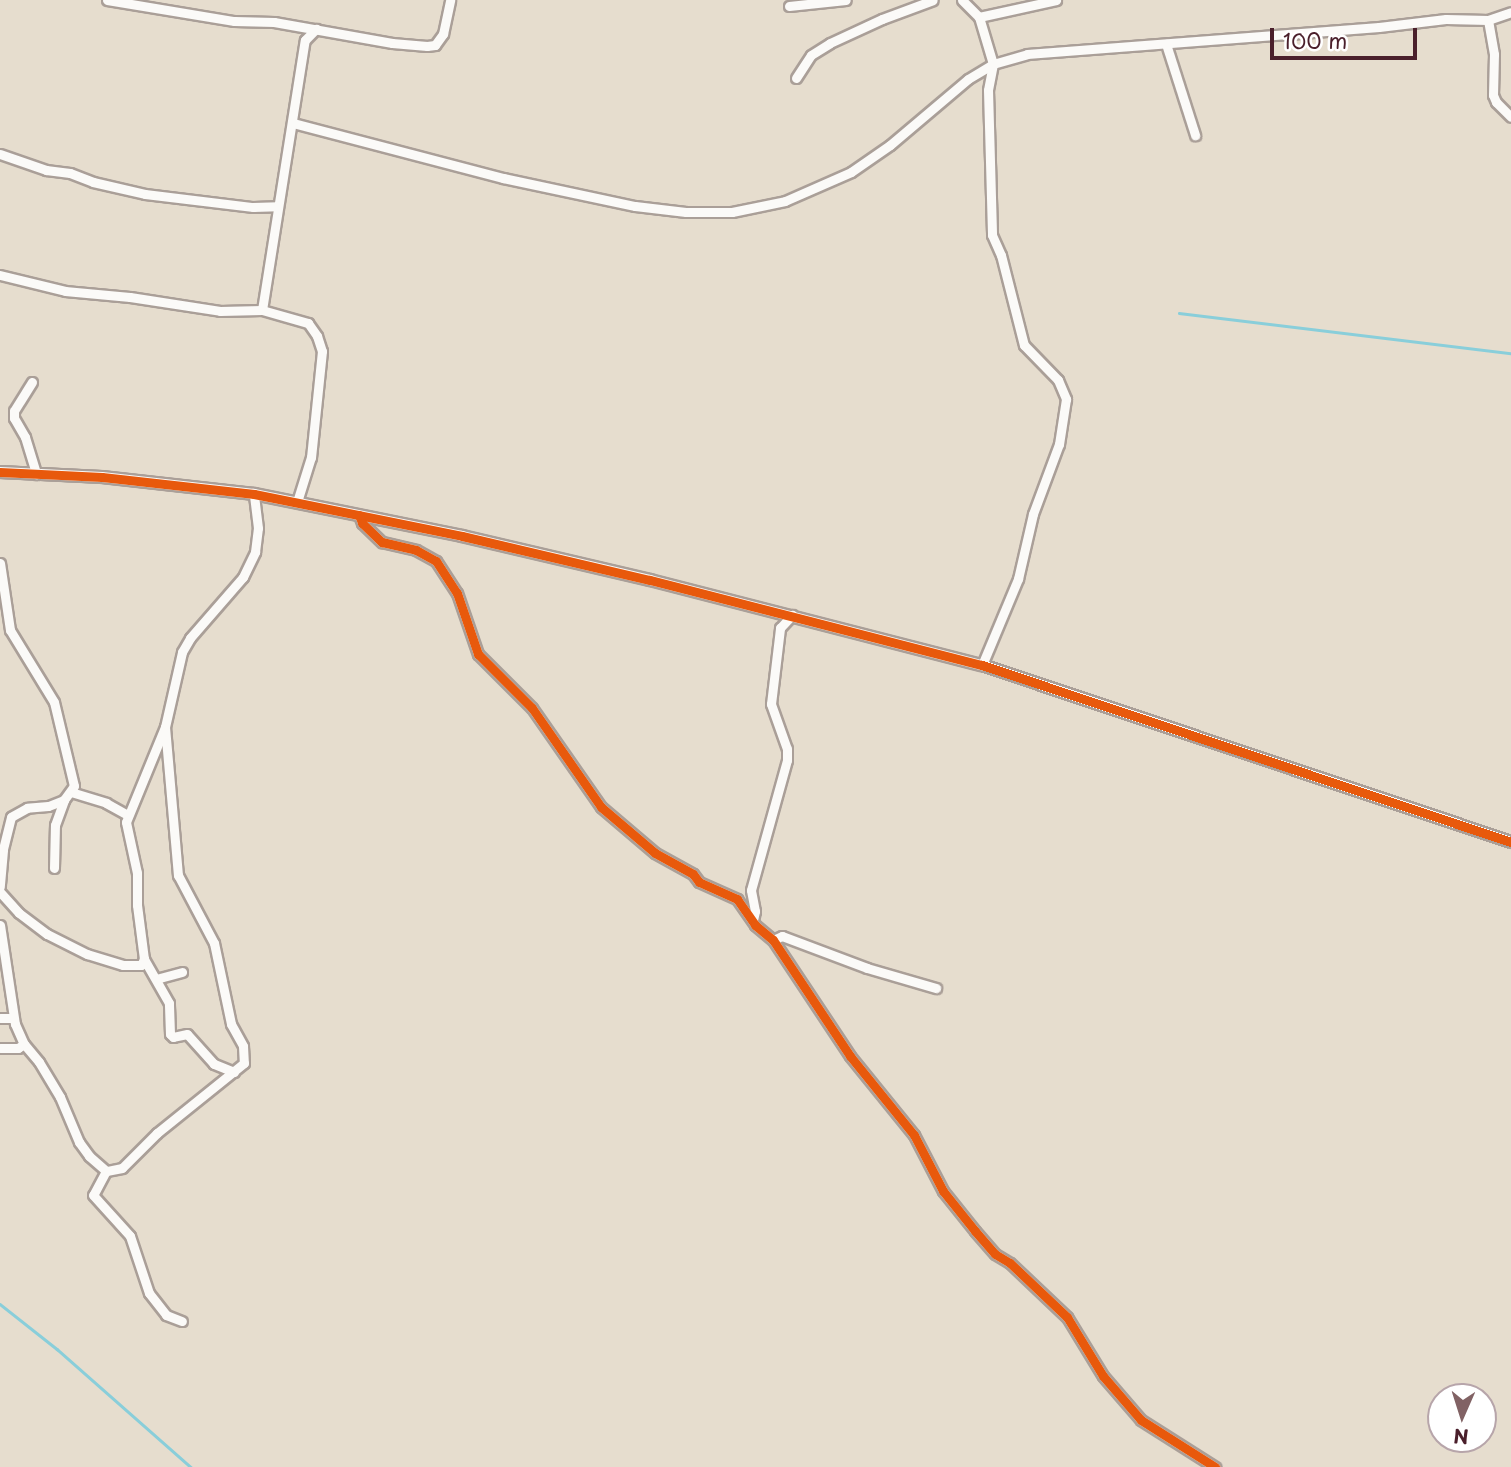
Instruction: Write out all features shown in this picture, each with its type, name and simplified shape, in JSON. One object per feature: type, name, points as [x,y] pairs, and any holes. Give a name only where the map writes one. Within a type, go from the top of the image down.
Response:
[{"type":"street","points":[[107,0],[234,21],[316,29],[392,43],[435,45],[443,34],[450,0]]},
{"type":"street","points":[[789,6],[846,0]]},
{"type":"street","points":[[796,78],[811,55],[830,43],[882,19],[933,0]]},
{"type":"street","points":[[962,0],[979,17],[993,64],[988,90],[992,235],[1001,255],[1024,345],[1058,380],[1066,399],[1059,444],[1033,513],[1018,579],[982,665]]},
{"type":"street","points":[[979,17],[1056,0]]},
{"type":"street","points":[[293,123],[503,178],[635,206],[686,212],[732,212],[785,201],[851,172],[890,145],[968,79],[993,64],[1027,54],[1446,19],[1488,20],[1511,12]]},
{"type":"street","points":[[1488,20],[1494,54],[1493,95],[1496,103],[1511,117]]},
{"type":"street","points":[[262,310],[304,40],[296,27]]},
{"type":"street","points":[[304,40],[316,29]]},
{"type":"street","points":[[1166,44],[1195,135]]},
{"type":"street","points":[[0,154],[46,170],[70,173],[93,182],[145,194],[253,207],[277,206]]},
{"type":"street","points":[[0,275],[65,291],[130,297],[191,308],[262,310],[308,323],[317,336],[322,351],[311,457],[297,502]]},
{"type":"street","points":[[32,382],[13,411],[25,437],[36,474]]},
{"type":"street","points":[[0,472],[191,485],[254,494],[650,580],[982,665],[1511,842]]},
{"type":"street","points":[[234,1072],[214,1064],[187,1034],[173,1037],[170,1034],[171,1013],[144,959],[137,905],[137,873],[127,830],[128,815],[165,727],[182,652],[190,638],[243,577],[255,552],[258,528],[254,494]]},
{"type":"street","points":[[359,515],[362,523],[382,542],[416,550],[436,561],[457,593],[478,654],[532,708],[601,807],[655,853],[693,874],[699,882],[737,899],[752,920],[773,940],[850,1056],[914,1135],[943,1191],[975,1231],[995,1254],[1010,1263],[1068,1317],[1103,1376],[1141,1420],[1215,1467]]},
{"type":"street","points":[[0,563],[10,631],[54,702],[75,786],[64,800],[55,825],[54,868]]},
{"type":"street","points":[[752,920],[755,911],[751,890],[787,760],[787,750],[771,704],[780,628],[792,615]]},
{"type":"street","points":[[106,1171],[122,1168],[157,1133],[244,1063],[243,1046],[231,1024],[214,943],[178,875],[165,727]]},
{"type":"street","points":[[71,792],[106,803],[128,815]]},
{"type":"street","points":[[64,800],[48,806],[26,808],[11,817],[3,850],[0,890],[19,913],[47,934],[87,954],[123,965],[141,965],[144,959]]},
{"type":"street","points":[[0,925],[13,1018],[24,1044],[60,1097],[79,1142],[89,1157],[106,1171]]},
{"type":"street","points":[[773,940],[782,936],[867,968],[936,988]]},
{"type":"street","points":[[156,979],[182,972]]},
{"type":"street","points":[[0,1018],[13,1018]]},
{"type":"street","points":[[0,1048],[19,1048],[24,1044]]},
{"type":"street","points":[[106,1171],[93,1195],[131,1236],[149,1293],[166,1315],[182,1321]]},
{"type":"waterway","points":[[1179,313],[1511,353]]},
{"type":"waterway","points":[[0,1304],[57,1349],[191,1467]]},
{"type":"cycle path","points":[[0,472],[102,477],[254,494],[462,536],[650,580],[982,665],[1511,842]]},
{"type":"cycle path","points":[[359,515],[362,523],[382,542],[416,550],[436,561],[457,593],[478,654],[532,708],[601,807],[655,853],[693,874],[699,882],[737,899],[755,925],[773,940],[850,1056],[914,1135],[943,1191],[975,1231],[995,1254],[1010,1263],[1067,1317],[1103,1376],[1141,1420],[1215,1467]]}]
